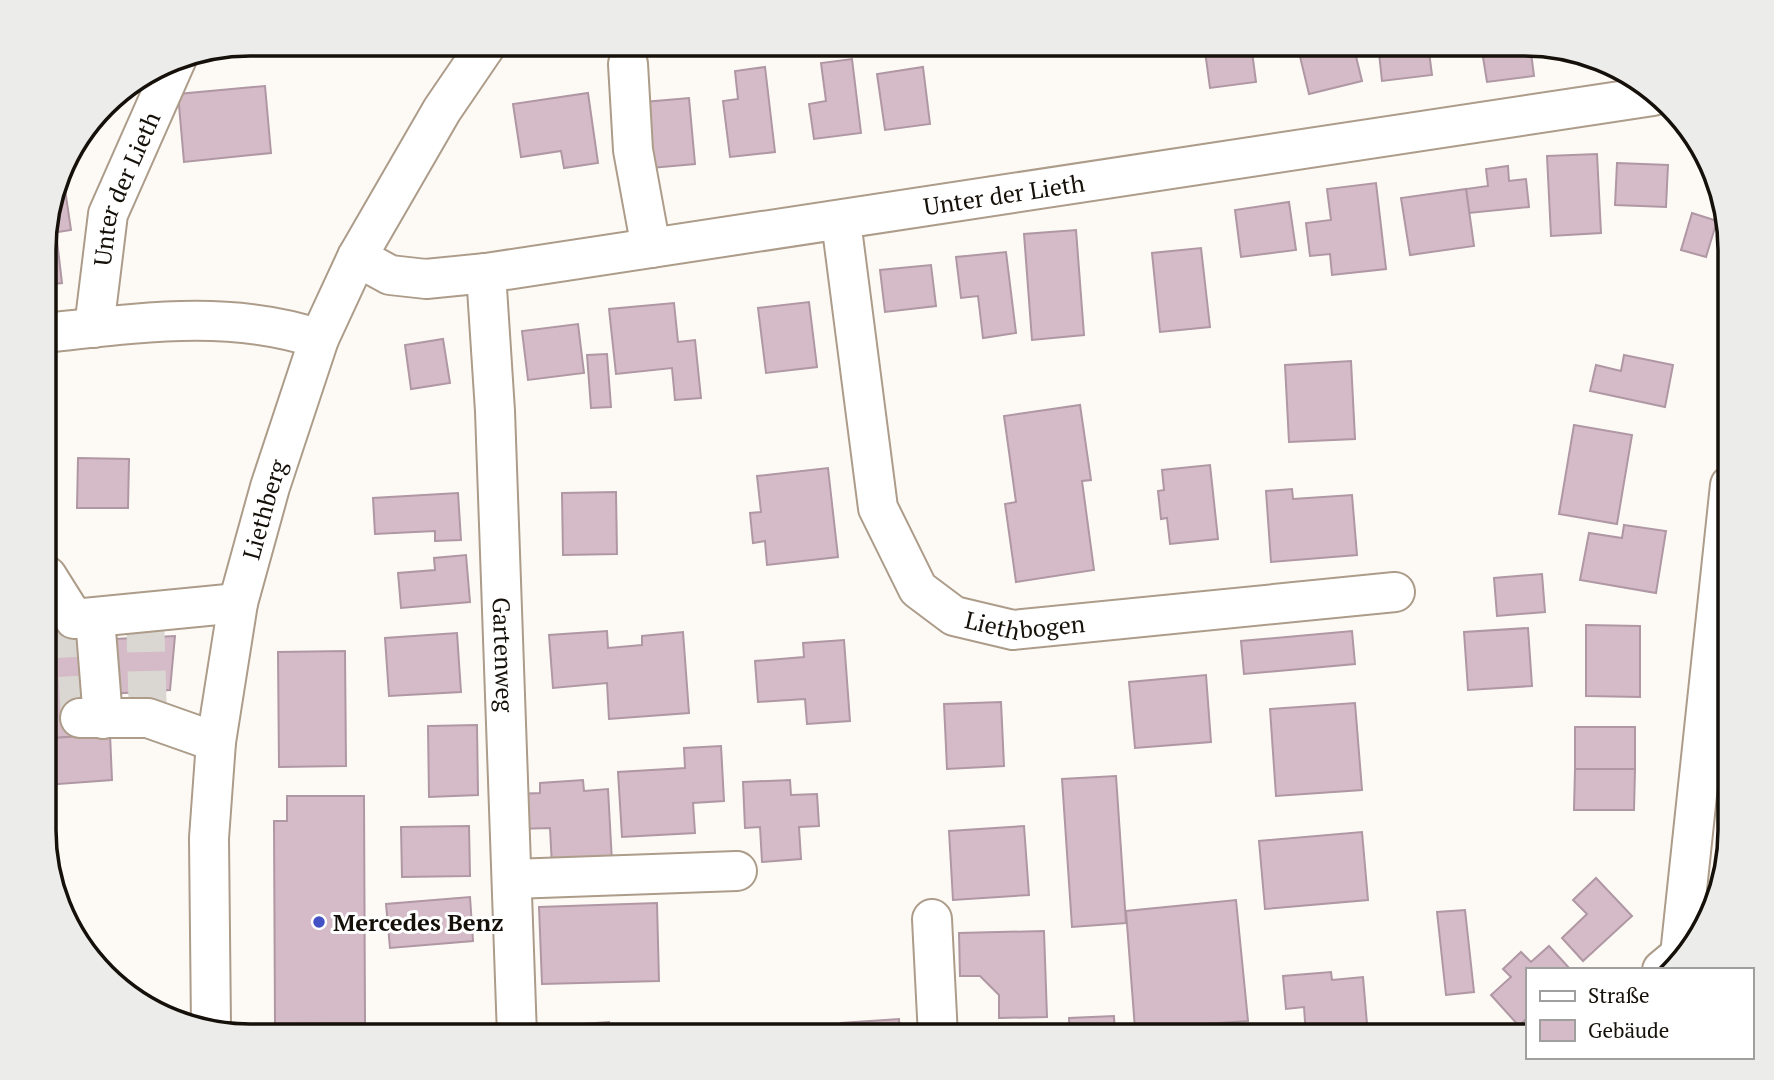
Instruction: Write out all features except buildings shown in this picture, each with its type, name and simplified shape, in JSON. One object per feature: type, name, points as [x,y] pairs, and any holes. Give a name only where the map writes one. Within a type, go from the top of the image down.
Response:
[{"type":"street","name":"Liethberg","points":[[211,1019],[209,838],[216,742],[238,603],[270,487],[319,339],[357,257],[442,110],[480,56]]},
{"type":"street","points":[[628,64],[632,140],[651,248]]},
{"type":"street","name":"Unter der Lieth","points":[[94,328],[107,214],[170,74]]},
{"type":"street","name":"Unter der Lieth","points":[[357,257],[390,275],[426,279],[486,273],[1644,97]]},
{"type":"street","name":"Liethbogen","points":[[841,221],[878,508],[918,589],[954,616],[1013,630],[1395,592]]},
{"type":"street","name":"Gartenweg","points":[[486,273],[495,411],[517,1024]]},
{"type":"street","points":[[56,332],[210,319],[285,327],[319,339]]},
{"type":"street","points":[[56,591],[74,620],[238,603]]},
{"type":"street","points":[[1681,943],[1718,598]]},
{"type":"street","points":[[95,618],[91,719],[148,718],[216,742]]},
{"type":"street","points":[[512,879],[737,871]]},
{"type":"street","points":[[932,919],[937,1024]]},
{"type":"tunnel","points":[[145,614],[148,718]]},
{"type":"tunnel","points":[[74,619],[80,718]]},
{"type":"place","name":"Mercedes Benz","points":[[319,922]]}]
